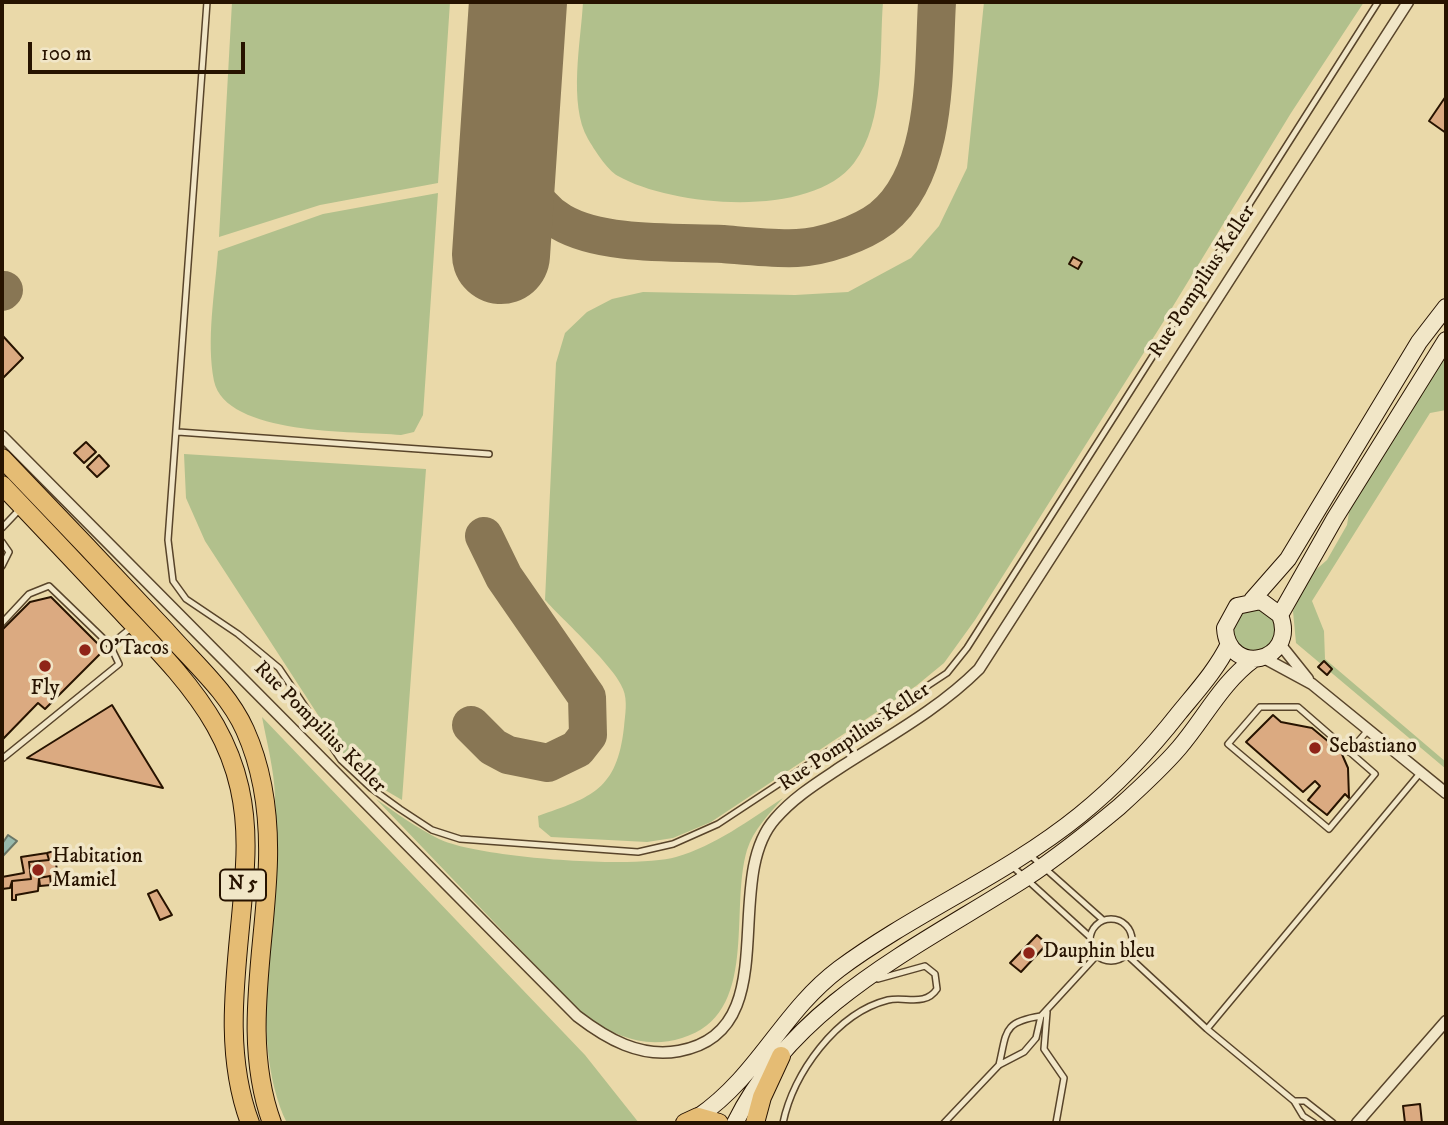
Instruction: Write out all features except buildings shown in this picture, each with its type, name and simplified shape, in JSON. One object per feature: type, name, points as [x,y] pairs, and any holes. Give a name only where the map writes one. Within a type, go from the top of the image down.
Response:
[{"type":"main road","points":[[1259,658],[1239,655],[1228,644],[1225,628],[1231,612],[1252,600],[1288,559],[1419,342],[1446,307]]},
{"type":"main road","points":[[1280,615],[1335,517],[1446,340]]},
{"type":"main road","name":"N 5","points":[[2,458],[214,685],[244,729],[255,759],[267,827],[268,862],[256,1019],[259,1074],[272,1123]]},
{"type":"main road","name":"N 5","points":[[2,485],[173,664],[212,717],[238,778],[247,828],[235,970],[234,1055],[237,1083],[250,1123]]},
{"type":"main road","points":[[736,1123],[781,1056],[806,1028],[855,986],[903,952],[1026,878],[1137,791],[1179,748],[1235,675],[1280,644],[1284,630],[1280,615],[1268,604],[1252,600]]},
{"type":"main road","points":[[692,1120],[740,1083],[808,997],[838,969],[1027,853],[1080,816],[1123,778],[1163,734],[1219,663],[1228,644]]},
{"type":"main road","points":[[755,1123],[762,1097],[781,1056]]},
{"type":"main road","points":[[692,1120],[719,1123]]},
{"type":"street","name":"Rue Pompilius Keller","points":[[2,436],[577,1016],[600,1034],[645,1052],[667,1054],[691,1049],[713,1037],[729,1020],[738,1000],[747,954],[751,879],[764,834],[800,794],[944,702],[979,669],[1116,452],[1408,2]]},
{"type":"street","points":[[1280,644],[1312,684]]},
{"type":"street","points":[[1259,658],[1312,684],[1446,793]]},
{"type":"street","points":[[1357,1123],[1446,1021]]},
{"type":"lane","points":[[207,2],[169,540],[173,581],[186,599],[237,634],[279,668],[331,748],[360,779],[432,830],[460,839],[638,852],[673,844],[718,824],[939,680],[955,663],[1378,2]]},
{"type":"lane","points":[[178,432],[489,454]]},
{"type":"lane","points":[[2,528],[22,506]]},
{"type":"lane","points":[[2,542],[9,552],[2,566]]},
{"type":"lane","points":[[2,623],[29,594],[49,586],[110,645],[119,664],[2,759]]},
{"type":"lane","points":[[110,645],[134,625]]},
{"type":"lane","points":[[1260,707],[1298,707],[1349,752],[1375,774],[1329,829],[1228,744],[1260,707]]},
{"type":"lane","points":[[1349,752],[1369,729]]},
{"type":"lane","points":[[1207,1029],[1421,772]]},
{"type":"lane","points":[[1010,864],[1090,937],[1097,955],[1112,961],[1126,954],[1132,939],[1130,931],[1119,920],[1103,920],[1027,853]]},
{"type":"lane","points":[[1090,937],[1092,930],[1103,920]]},
{"type":"lane","points":[[1126,954],[1207,1029],[1294,1101],[1303,1116],[1314,1123]]},
{"type":"lane","points":[[944,1123],[999,1065],[1030,1046],[1039,1029],[1041,1016],[1097,955]]},
{"type":"lane","points":[[783,1123],[785,1111],[807,1066],[846,1022],[884,1001],[929,998],[937,989],[937,982],[935,974],[925,966],[855,986]]},
{"type":"lane","points":[[1047,1009],[1044,1049],[1061,1072],[1065,1084],[1056,1123]]},
{"type":"lane","points":[[999,1065],[1003,1038],[1013,1023],[1041,1016]]},
{"type":"lane","points":[[1294,1101],[1305,1101],[1334,1123]]},
{"type":"green space","points":[[232,2],[450,2],[438,183],[320,205],[219,237]]},
{"type":"green space","points":[[583,2],[883,2],[879,85],[871,127],[864,146],[854,163],[834,181],[807,193],[775,200],[741,202],[672,195],[642,187],[618,176],[597,154],[582,125],[577,72]]},
{"type":"green space","points":[[984,2],[1364,2],[1291,113],[1167,316],[975,620],[944,663],[916,686],[711,822],[673,838],[647,842],[551,837],[539,827],[538,816],[587,796],[608,778],[621,748],[626,708],[623,689],[610,669],[545,600],[556,363],[565,333],[587,312],[612,299],[643,292],[795,295],[848,292],[911,258],[939,226],[967,168]]},
{"type":"green space","points":[[438,193],[423,415],[414,432],[401,435],[295,427],[242,412],[224,399],[214,381],[211,349],[218,251],[323,214]]},
{"type":"green space","points":[[1446,352],[1446,410],[1430,413],[1312,601],[1324,631],[1325,659],[1446,762],[1446,769],[1296,643],[1293,611],[1312,573],[1327,560],[1347,525],[1350,506]]},
{"type":"green space","points":[[184,454],[426,469],[402,800],[373,783],[344,755],[205,541],[186,498]]},
{"type":"green space","points":[[1254,608],[1270,614],[1276,630],[1270,646],[1254,652],[1238,646],[1232,630],[1238,614]]},
{"type":"green space","points":[[262,717],[585,1055],[639,1123],[287,1123],[275,1088],[268,1049],[267,964],[275,796]]},
{"type":"green space","points":[[783,798],[758,829],[747,850],[742,874],[737,958],[732,984],[723,1007],[706,1026],[682,1038],[656,1042],[622,1036],[587,1019],[376,799],[431,835],[459,846],[557,860],[627,862],[676,857],[690,852],[731,832]]},
{"type":"shaded area","points":[[8,835],[17,841],[2,857],[2,844]]},
{"type":"taxiway","points":[[510,126],[520,167],[531,192],[549,213],[578,230],[639,241],[760,247],[807,247],[830,242],[864,229],[882,218],[901,198],[914,174],[929,118],[937,2]]},
{"type":"taxiway","points":[[471,725],[493,747],[508,755],[548,763],[577,749],[588,735],[587,697],[504,577],[484,536]]},
{"type":"runway","points":[[501,255],[518,2]]},
{"type":"place","name":"O'Tacos","points":[[85,650]]},
{"type":"place","name":"Fly","points":[[45,666]]},
{"type":"place","name":"Sebastiano","points":[[1315,748]]},
{"type":"place","name":"Habitation Mamiel","points":[[38,870]]},
{"type":"place","name":"Dauphin bleu","points":[[1029,953]]}]
